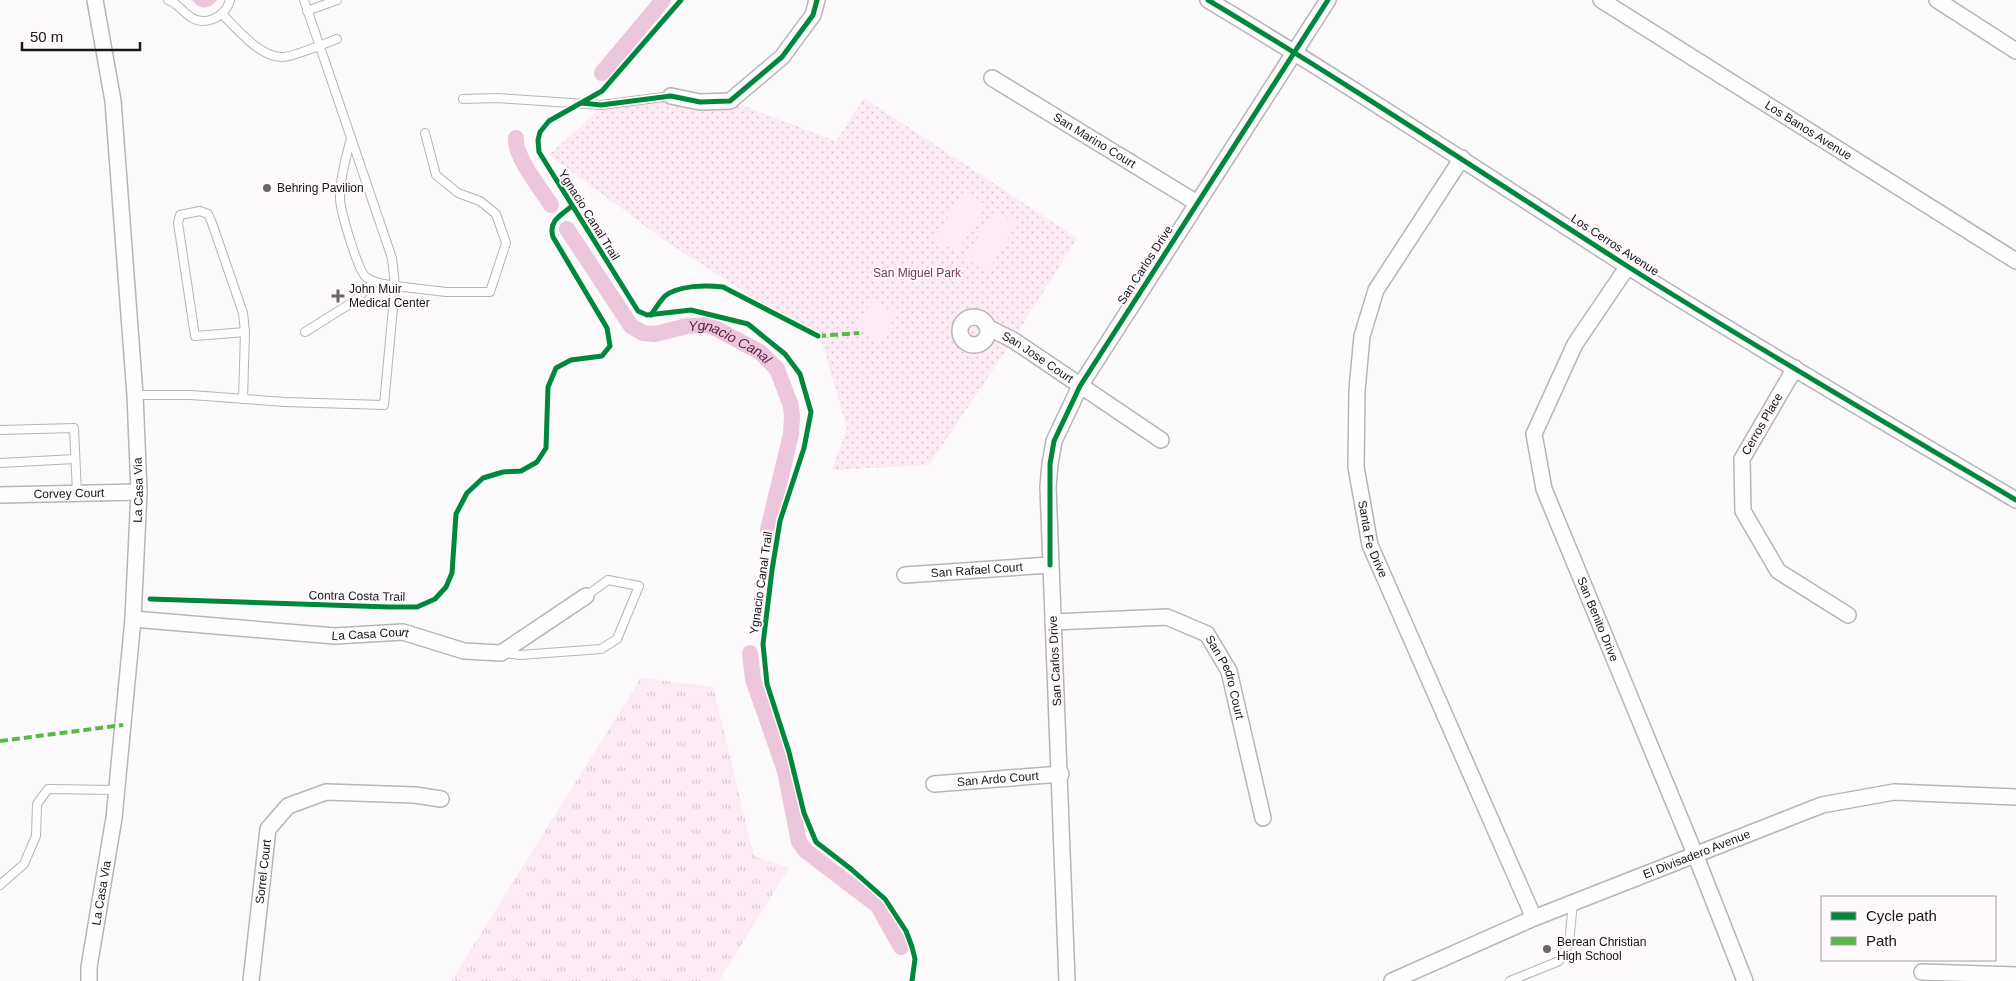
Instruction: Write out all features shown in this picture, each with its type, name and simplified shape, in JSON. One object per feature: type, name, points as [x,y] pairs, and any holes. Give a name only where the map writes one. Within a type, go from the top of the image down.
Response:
[{"type":"street","name":"La Casa Via","points":[[89,981],[89,967],[114,818],[133,619],[139,492],[135,395],[114,101],[95,0]]},
{"type":"street","points":[[670,96],[700,102],[730,101],[782,57],[813,15],[817,0]]},
{"type":"street","name":"Los Cerros Avenue","points":[[1208,0],[1295,52],[1628,266],[2016,500]]},
{"type":"street","name":"San Carlos Drive","points":[[1068,981],[1050,565],[1050,464],[1054,441],[1080,386],[1328,0]]},
{"type":"street","name":"Los Banos Avenue","points":[[1601,0],[2016,261]]},
{"type":"street","points":[[1937,0],[2016,51]]},
{"type":"street","name":"San Marino Court","points":[[992,78],[1197,203]]},
{"type":"street","name":"Santa Fe Drive","points":[[1462,158],[1376,290],[1362,336],[1357,390],[1356,467],[1370,545],[1534,918]]},
{"type":"street","name":"San Benito Drive","points":[[1628,266],[1575,344],[1534,434],[1544,489],[1695,854],[1745,981]]},
{"type":"street","name":"San Jose Court","points":[[987,327],[1013,340],[1161,440]]},
{"type":"street","name":"Cerros Place","points":[[1795,368],[1742,459],[1743,511],[1778,571],[1848,615]]},
{"type":"street","name":"Corvey Court","points":[[0,495],[139,492]]},
{"type":"street","name":"San Rafael Court","points":[[904,575],[1050,565]]},
{"type":"street","points":[[501,653],[586,596]]},
{"type":"street","name":"San Pedro Court","points":[[1053,622],[1167,617],[1207,634],[1229,671],[1262,818]]},
{"type":"street","name":"La Casa Court","points":[[133,619],[335,636],[403,632],[464,651],[501,653]]},
{"type":"street","name":"San Ardo Court","points":[[934,784],[1060,774]]},
{"type":"street","name":"Sorrel Court","points":[[250,981],[268,829],[288,806],[326,792],[415,795],[441,799]]},
{"type":"street","name":"El Divisadero Avenue","points":[[1392,981],[1573,902],[1822,805],[1894,792],[2016,797]]},
{"type":"street","points":[[1922,972],[2016,974]]},
{"type":"lane","points":[[168,0],[182,8]]},
{"type":"lane","points":[[178,0],[187,15],[200,20],[211,20],[222,14],[230,0]]},
{"type":"lane","points":[[135,395],[191,395],[285,402],[384,405],[395,286],[392,258],[304,0]]},
{"type":"lane","points":[[307,11],[336,0]]},
{"type":"lane","points":[[222,14],[255,46],[269,54],[282,58],[338,39]]},
{"type":"lane","points":[[464,99],[497,98],[602,105],[670,96]]},
{"type":"lane","points":[[351,138],[341,185],[340,201],[358,266],[365,277],[374,282],[395,286],[446,292],[490,292],[506,243],[496,214],[480,201],[458,193],[436,175],[425,133]]},
{"type":"lane","points":[[242,399],[245,332],[242,313],[208,214],[200,212],[180,215],[178,223],[195,336],[245,332]]},
{"type":"lane","points":[[305,332],[352,302],[374,282]]},
{"type":"lane","points":[[0,430],[74,428],[77,493]]},
{"type":"lane","points":[[0,463],[75,459]]},
{"type":"lane","points":[[501,653],[520,655],[601,649],[617,639],[639,586],[608,580],[586,596]]},
{"type":"lane","points":[[0,885],[24,864],[36,836],[37,804],[48,789],[116,790]]},
{"type":"lane","points":[[1510,981],[1559,961],[1569,944],[1573,902]]},
{"type":"green space","name":"San Miguel Park","points":[[864,98],[1077,238],[1013,340],[929,465],[832,470],[847,429],[822,342],[667,242],[549,155],[602,105],[638,99],[730,101],[836,141]]},
{"type":"green space","points":[[964,191],[986,205],[957,252],[935,239]]},
{"type":"green space","points":[[995,210],[1017,223],[988,271],[966,258]]},
{"type":"green space","points":[[873,300],[897,315],[879,343],[855,326]]},
{"type":"green space","points":[[641,678],[713,687],[754,856],[789,868],[719,981],[451,981]]},
{"type":"shaded area","points":[[192,0],[217,0],[211,6],[204,8],[198,6]]},
{"type":"waterway","name":"Ygnacio Canal","points":[[602,73],[663,0]]},
{"type":"waterway","name":"Ygnacio Canal","points":[[516,138],[519,154],[551,205]]},
{"type":"waterway","name":"Ygnacio Canal","points":[[567,229],[631,326],[643,333],[655,334],[687,326],[706,325],[713,327],[760,352],[777,369],[791,406],[792,417],[791,434],[768,530]]},
{"type":"waterway","name":"Ygnacio Canal","points":[[750,653],[753,679],[785,771],[799,842],[806,851],[878,906],[901,947]]},
{"type":"marked path","points":[[818,336],[859,333]]},
{"type":"marked path","points":[[0,741],[123,725]]},
{"type":"cycle path","name":"Ygnacio Canal Trail","points":[[681,0],[602,91],[549,121],[540,132],[538,140],[539,152],[638,311],[647,315],[691,310],[748,324],[785,354],[800,374],[811,412],[804,448],[780,521],[772,570],[763,644],[767,684],[789,752],[804,813],[816,842],[885,899],[906,931],[912,947],[915,959],[912,981]]},
{"type":"cycle path","points":[[582,103],[601,105],[671,96],[700,102],[730,101],[782,57],[813,15],[817,0]]},
{"type":"cycle path","points":[[1208,0],[1366,98],[1675,296],[2016,500]]},
{"type":"cycle path","points":[[1050,565],[1050,464],[1054,441],[1080,386],[1328,0]]},
{"type":"cycle path","name":"Ygnacio Canal Trail","points":[[150,599],[389,607],[417,607],[435,599],[446,587],[452,573],[456,514],[467,493],[483,478],[503,472],[521,471],[537,462],[546,448],[548,387],[556,368],[571,360],[602,356],[610,346],[607,328],[553,237],[552,227],[556,219],[572,206]]},
{"type":"cycle path","points":[[651,315],[665,296],[671,292],[701,286],[723,287],[818,336]]},
{"type":"place","name":"Behring Pavilion","points":[[267,188]]},
{"type":"place","name":"John Muir Medical Center","points":[[338,296]]},
{"type":"place","name":"Berean Christian High School","points":[[1547,949]]}]
